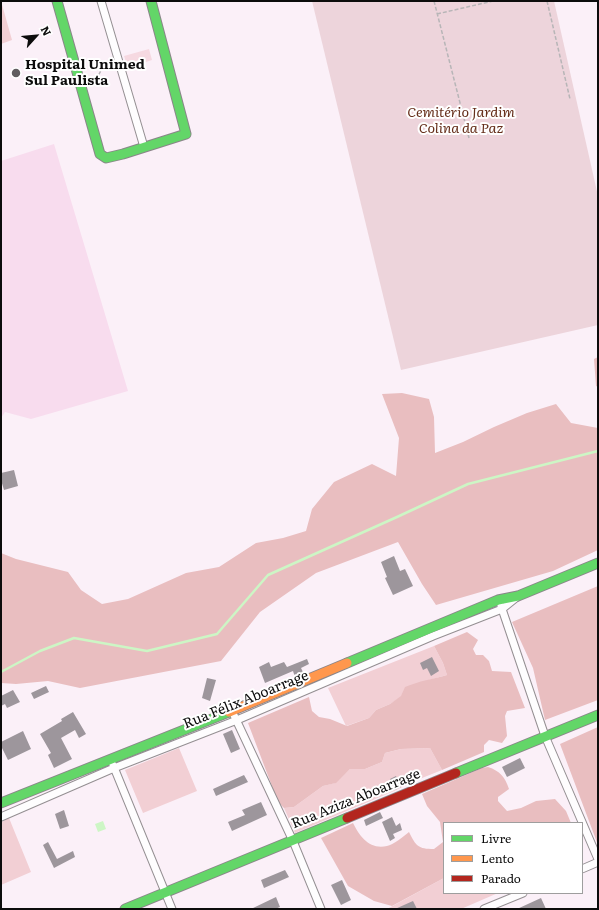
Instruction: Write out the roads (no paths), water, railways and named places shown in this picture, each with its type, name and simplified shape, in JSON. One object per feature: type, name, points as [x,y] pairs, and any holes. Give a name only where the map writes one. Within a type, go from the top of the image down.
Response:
[{"type":"street","points":[[57,1],[100,154],[106,158],[186,134],[151,1]]},
{"type":"street","points":[[101,1],[144,147]]},
{"type":"street","name":"Rua Félix Aboarrage","points":[[1,817],[112,764],[232,711],[498,600],[518,596],[598,562]]},
{"type":"street","name":"Rua Félix Aboarrage","points":[[1,803],[237,720],[433,636],[502,609],[518,596]]},
{"type":"street","points":[[498,600],[545,736],[582,822]]},
{"type":"street","points":[[232,711],[293,841],[321,909]]},
{"type":"street","name":"Rua Aziza Aboarrage","points":[[125,909],[598,715]]},
{"type":"street","points":[[112,764],[172,909]]},
{"type":"street","points":[[583,824],[598,859]]},
{"type":"street","points":[[583,869],[598,862]]},
{"type":"street","points":[[484,909],[521,894]]},
{"type":"waterway","points":[[1,672],[40,651],[74,638],[147,651],[217,634],[268,575],[468,484],[598,451]]},
{"type":"place","name":"Hospital Unimed Sul Paulista","points":[[16,73]]},
{"type":"park label","name":"Cemitério Jardim Colina da Paz","points":[[461,122]]}]
